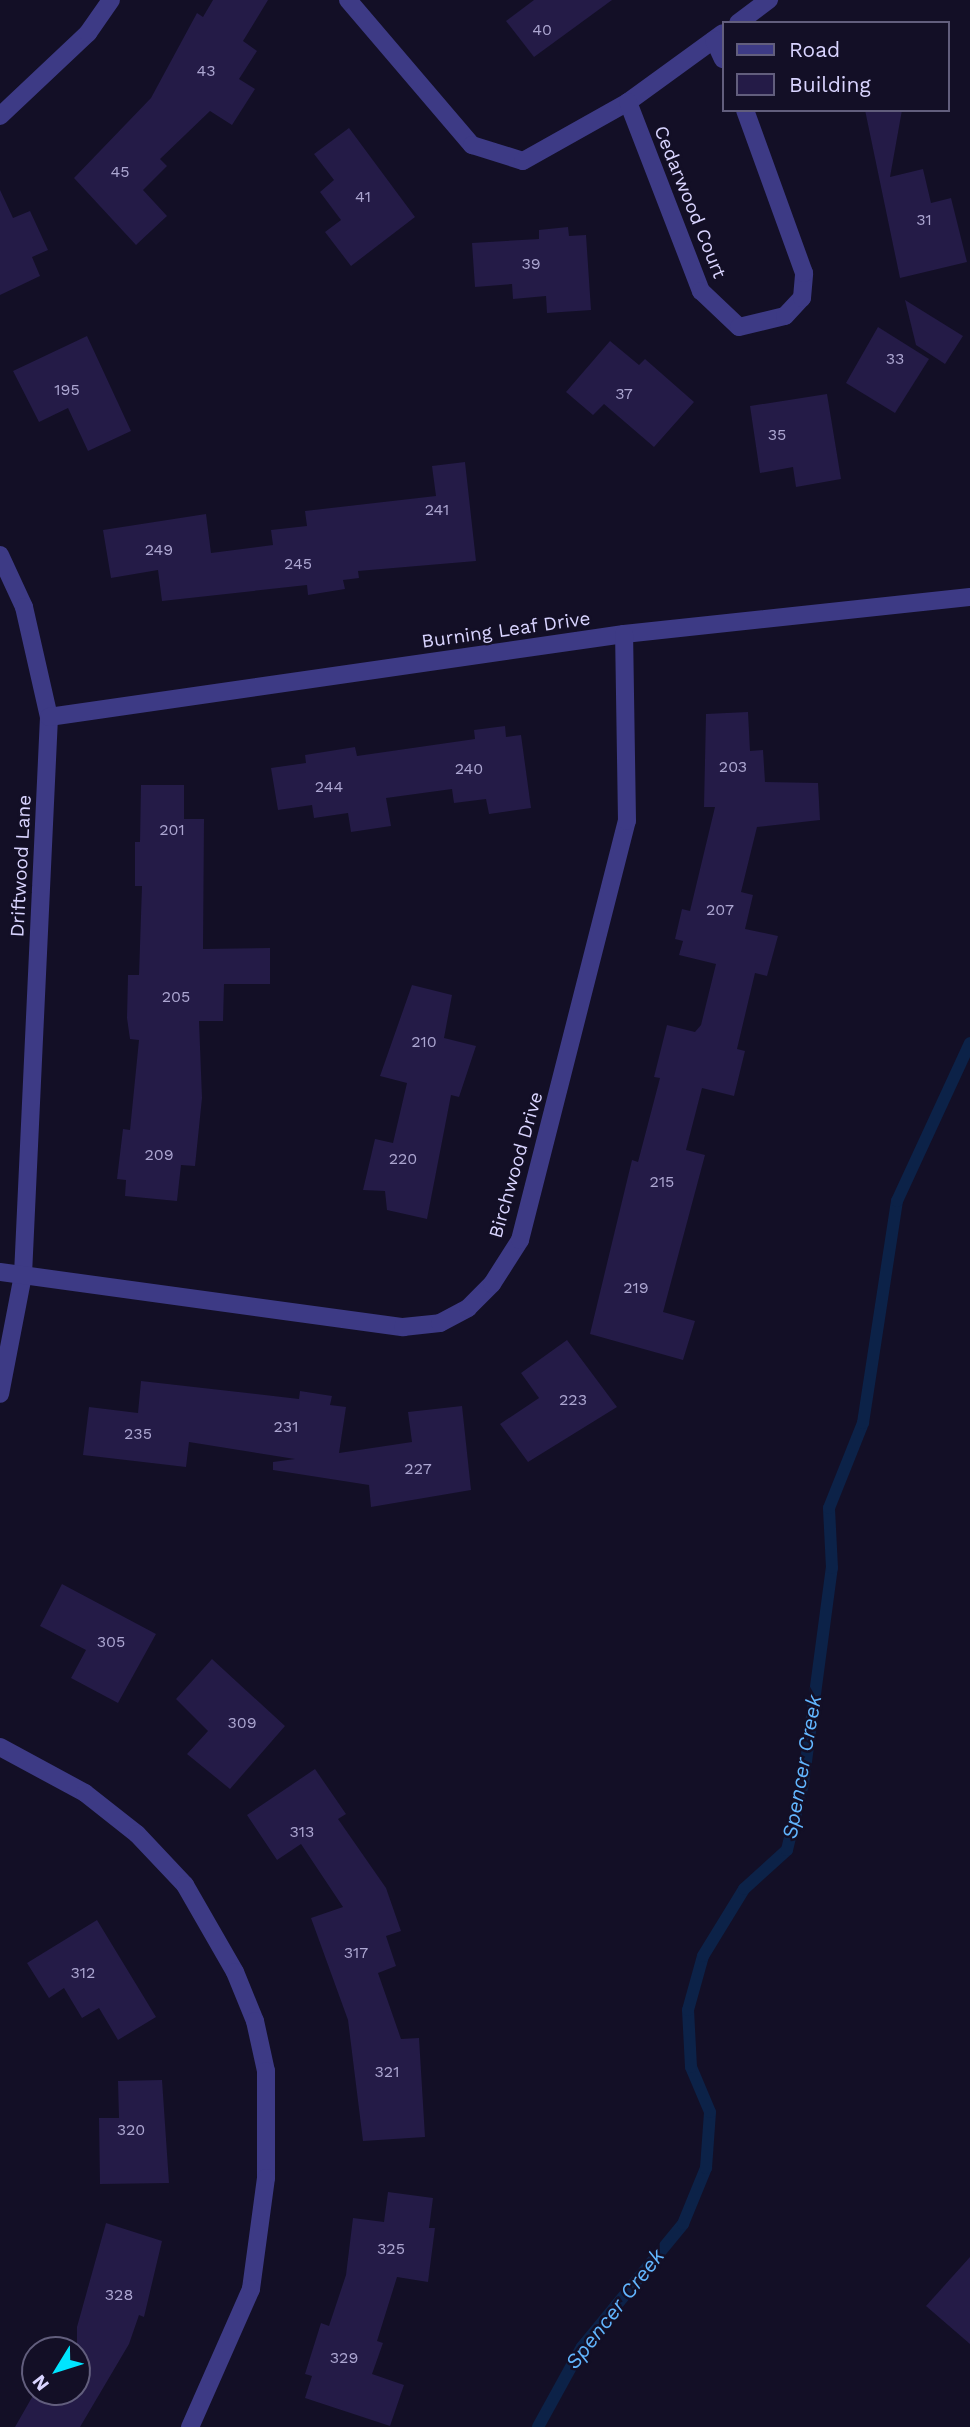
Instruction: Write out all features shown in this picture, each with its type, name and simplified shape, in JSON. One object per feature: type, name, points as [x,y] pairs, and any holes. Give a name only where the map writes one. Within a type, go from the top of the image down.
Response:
[{"type":"street","points":[[0,116],[88,33],[111,0]]},
{"type":"street","points":[[348,0],[472,145],[497,157],[523,161],[628,102],[719,37]]},
{"type":"street","points":[[741,21],[769,0]]},
{"type":"street","name":"Cedarwood Court","points":[[628,102],[701,291],[739,327],[785,316],[802,298],[804,273],[746,112]]},
{"type":"street","name":"Driftwood Lane","points":[[0,555],[24,607],[49,718],[23,1275],[0,1394]]},
{"type":"street","name":"Burning Leaf Drive","points":[[49,718],[624,634],[970,597]]},
{"type":"street","name":"Birchwood Drive","points":[[0,1272],[403,1327],[440,1323],[468,1308],[492,1284],[520,1240],[627,821],[624,634]]},
{"type":"street","points":[[0,1747],[85,1793],[137,1835],[185,1885],[255,2021],[266,2071],[266,2178],[251,2289],[190,2427]]},
{"type":"building","points":[[213,0],[268,0],[243,41],[257,51],[239,79],[255,89],[232,125],[210,111],[160,159],[167,166],[143,190],[167,216],[136,245],[74,178],[151,98],[197,13],[203,17]]},
{"type":"building","points":[[534,0],[612,0],[534,57],[506,21]]},
{"type":"building","points":[[865,112],[902,112],[890,177],[923,169],[931,203],[951,198],[967,262],[900,278]]},
{"type":"building","points":[[349,128],[415,217],[351,266],[325,232],[341,220],[320,192],[334,180],[314,154]]},
{"type":"building","points":[[0,190],[13,218],[30,211],[48,250],[32,257],[40,276],[0,295]]},
{"type":"building","points":[[568,227],[569,236],[586,235],[591,310],[547,313],[546,296],[513,299],[512,284],[475,287],[472,243],[539,239],[539,230]]},
{"type":"building","points":[[905,300],[963,336],[945,364],[916,345]]},
{"type":"building","points":[[878,327],[929,359],[895,413],[846,383]]},
{"type":"building","points":[[87,336],[131,431],[88,451],[68,408],[39,422],[13,371]]},
{"type":"building","points":[[610,341],[639,365],[645,359],[694,402],[654,447],[604,404],[593,415],[566,392]]},
{"type":"building","points":[[827,394],[841,479],[796,487],[793,467],[760,473],[750,406]]},
{"type":"building","points":[[465,462],[476,561],[358,571],[359,578],[343,580],[345,589],[308,595],[307,585],[162,601],[158,570],[111,578],[103,530],[206,514],[211,553],[273,545],[271,530],[307,526],[305,511],[436,496],[432,466]]},
{"type":"building","points":[[748,712],[750,751],[763,750],[765,782],[818,783],[820,820],[757,827],[741,892],[753,895],[745,929],[778,936],[767,976],[755,973],[737,1049],[745,1051],[734,1096],[702,1088],[686,1150],[705,1155],[663,1312],[695,1321],[683,1360],[590,1334],[632,1160],[638,1162],[660,1078],[654,1077],[667,1025],[695,1032],[701,1025],[716,964],[679,955],[683,941],[675,939],[682,909],[690,911],[715,807],[704,807],[706,714]]},
{"type":"building","points":[[505,726],[506,737],[521,735],[531,808],[489,814],[486,799],[454,803],[452,789],[386,798],[391,826],[351,832],[348,813],[314,818],[312,805],[278,810],[271,768],[306,763],[305,755],[355,747],[357,756],[475,739],[474,730]]},
{"type":"building","points":[[141,785],[184,785],[184,819],[204,819],[203,949],[270,948],[270,984],[224,984],[223,1021],[199,1021],[202,1098],[195,1166],[181,1165],[177,1201],[125,1196],[126,1180],[117,1179],[123,1129],[130,1130],[139,1040],[130,1039],[127,1018],[128,975],[139,975],[142,886],[135,886],[135,842],[140,842]]},
{"type":"building","points":[[412,985],[452,995],[444,1038],[476,1046],[459,1097],[451,1095],[427,1219],[387,1210],[385,1191],[363,1190],[375,1139],[393,1143],[407,1083],[380,1076]]},
{"type":"building","points":[[567,1340],[617,1407],[528,1462],[500,1424],[539,1398],[521,1373]]},
{"type":"building","points":[[141,1381],[299,1399],[300,1391],[332,1396],[330,1405],[346,1407],[339,1453],[412,1442],[408,1412],[462,1406],[471,1490],[371,1507],[369,1485],[273,1470],[273,1462],[295,1459],[189,1442],[186,1467],[83,1455],[89,1407],[138,1413]]},
{"type":"building","points":[[62,1584],[156,1634],[118,1703],[71,1678],[86,1650],[40,1626]]},
{"type":"building","points":[[212,1659],[285,1726],[230,1789],[187,1754],[208,1731],[176,1699]]},
{"type":"building","points":[[315,1769],[346,1814],[338,1819],[386,1888],[401,1931],[386,1936],[396,1966],[378,1973],[401,2039],[419,2038],[425,2137],[363,2141],[348,2020],[311,1918],[343,1907],[301,1844],[277,1860],[247,1815]]},
{"type":"building","points":[[97,1920],[156,2017],[118,2040],[99,2008],[82,2018],[64,1988],[49,1998],[27,1963]]},
{"type":"building","points":[[162,2080],[169,2183],[100,2184],[99,2118],[119,2118],[118,2081]]},
{"type":"building","points":[[388,2192],[433,2198],[429,2228],[435,2228],[428,2282],[397,2277],[377,2341],[383,2343],[372,2374],[404,2385],[390,2426],[305,2398],[312,2376],[305,2374],[321,2323],[329,2326],[346,2275],[353,2218],[384,2222]]},
{"type":"building","points":[[106,2223],[162,2241],[144,2317],[139,2315],[129,2344],[80,2427],[15,2427],[27,2406],[91,2406],[91,2336],[77,2336],[77,2327]]},
{"type":"building","points":[[970,2257],[970,2344],[926,2306]]},
{"type":"waterway","name":"Spencer Creek","points":[[538,2427],[582,2347],[683,2224],[706,2168],[710,2112],[691,2067],[688,2010],[703,1956],[744,1889],[787,1850],[803,1784],[832,1568],[829,1508],[863,1423],[897,1201],[970,1043]]}]
